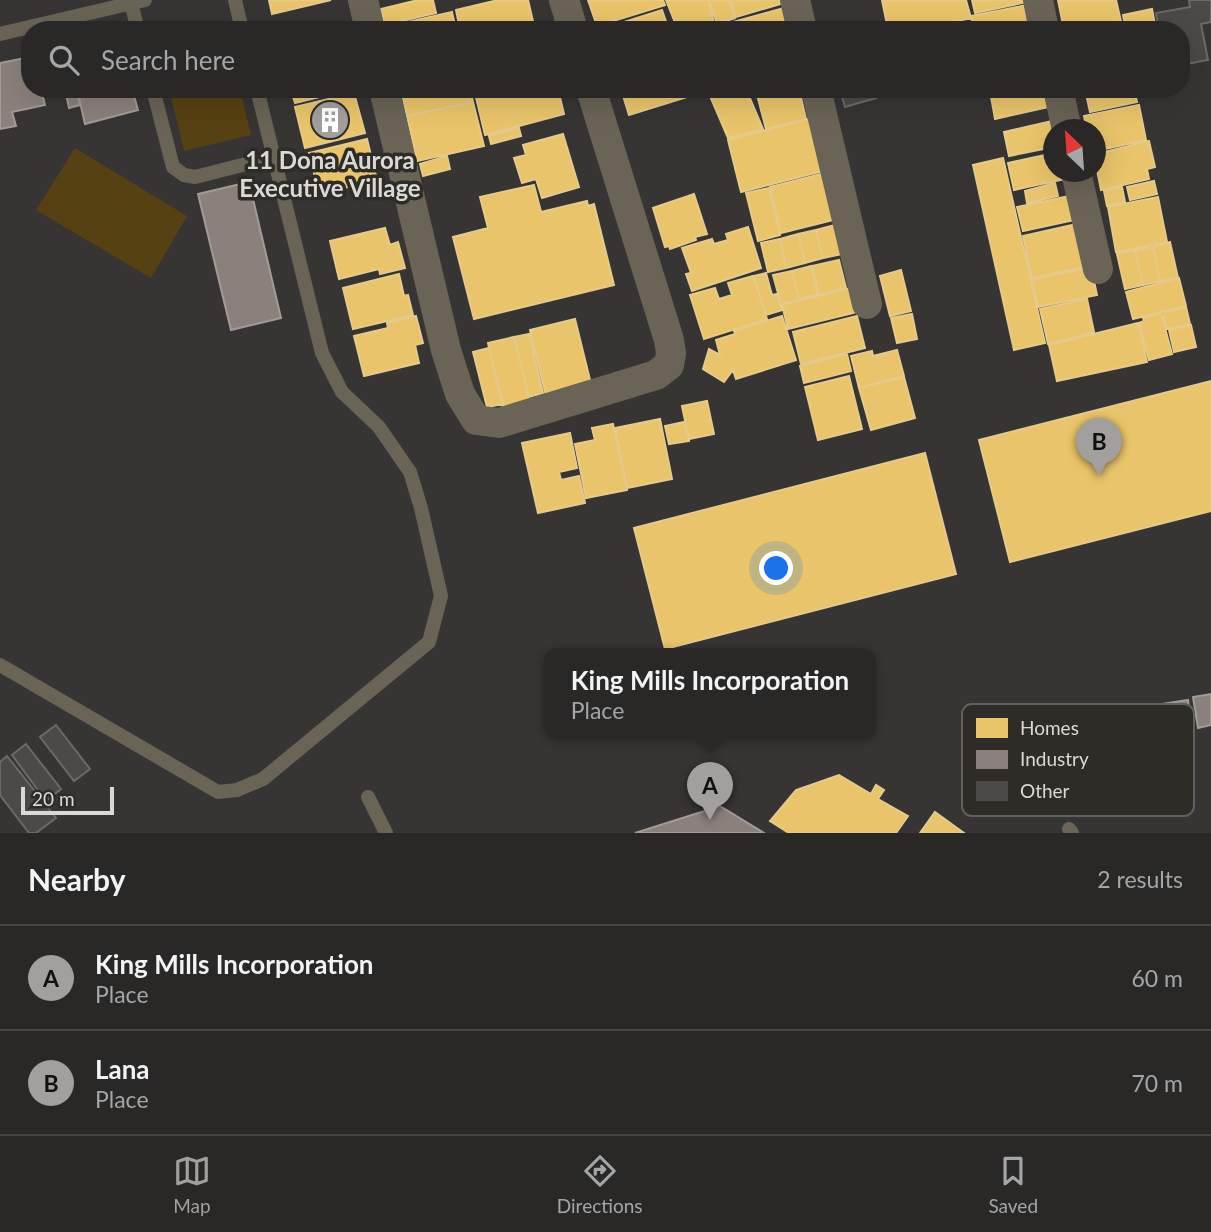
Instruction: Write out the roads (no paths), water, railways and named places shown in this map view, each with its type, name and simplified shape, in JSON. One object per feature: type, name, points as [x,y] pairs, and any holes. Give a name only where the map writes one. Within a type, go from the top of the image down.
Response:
[{"type":"street","points":[[363,0],[368,21]]},
{"type":"street","points":[[564,0],[570,21]]},
{"type":"street","points":[[795,0],[800,21]]},
{"type":"street","points":[[1038,0],[1042,21]]},
{"type":"street","points":[[386,98],[446,350],[460,394],[476,420],[499,423],[656,374],[669,365],[669,340],[594,98]]},
{"type":"street","points":[[818,98],[867,303]]},
{"type":"street","points":[[1060,98],[1065,119]]},
{"type":"street","points":[[1078,182],[1098,269]]},
{"type":"lane","points":[[235,0],[240,21]]},
{"type":"lane","points":[[54,21],[138,1],[138,21]]},
{"type":"lane","points":[[0,34],[21,29]]},
{"type":"lane","points":[[155,98],[173,167],[184,175],[195,177],[274,157]]},
{"type":"lane","points":[[0,665],[218,792],[237,790],[263,779],[429,642],[441,596],[410,472],[379,427],[342,392],[322,353],[259,98]]},
{"type":"lane","points":[[368,797],[386,833]]},
{"type":"place","name":"11 Dona Aurora Executive Village","points":[[330,120]]},
{"type":"place","name":"Lana","points":[[1099,476]]},
{"type":"place","name":"King Mills Incorporation","points":[[710,820]]}]
